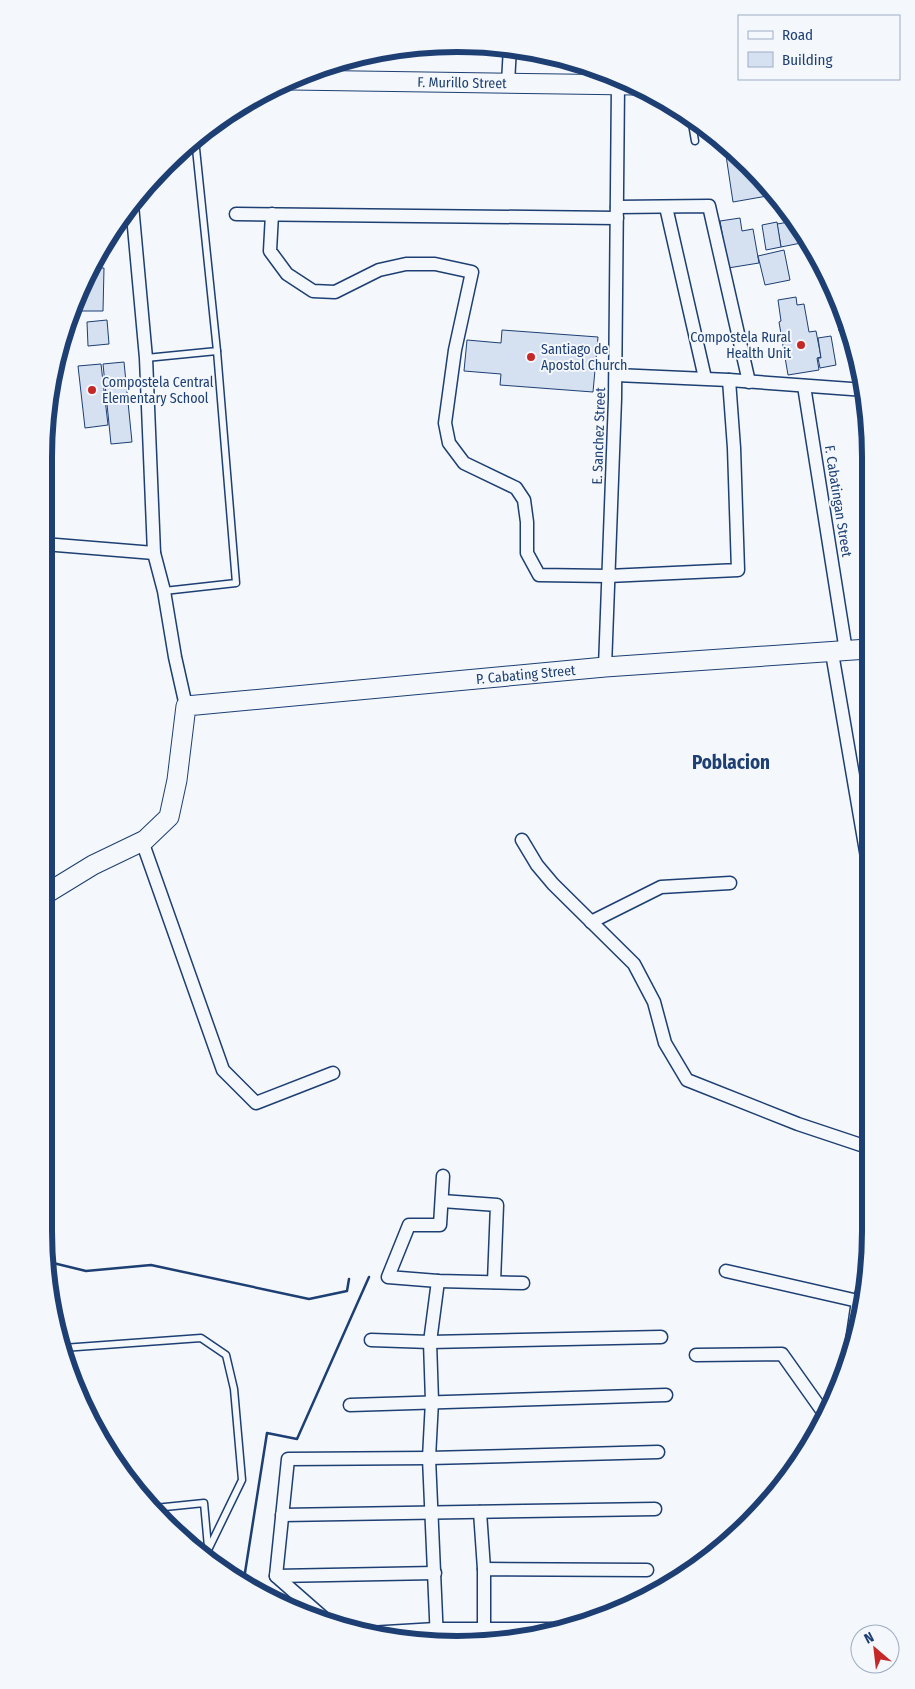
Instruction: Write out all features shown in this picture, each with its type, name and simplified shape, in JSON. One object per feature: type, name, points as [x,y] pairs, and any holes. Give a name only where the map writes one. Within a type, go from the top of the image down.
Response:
[{"type":"street","points":[[508,83],[510,56]]},
{"type":"street","name":"F. Murillo Street","points":[[310,80],[616,85]]},
{"type":"street","name":"E. Sanchez Street","points":[[605,667],[616,375],[617,213],[626,89]]},
{"type":"street","points":[[236,214],[617,213],[666,207],[709,206],[749,382]]},
{"type":"street","points":[[666,207],[705,378]]},
{"type":"street","points":[[272,214],[270,251],[287,274],[313,292],[335,292],[379,270],[406,264],[436,264],[472,272],[455,350],[445,423],[449,442],[464,463],[516,488],[524,500],[528,522],[527,553],[539,575],[608,576],[738,570],[734,448],[729,380]]},
{"type":"street","points":[[52,890],[93,865],[142,842],[169,817],[177,780],[186,706],[175,657],[164,591],[154,553],[146,358],[133,215]]},
{"type":"street","points":[[616,375],[705,378],[857,389]]},
{"type":"street","name":"F. Cabatingan Street","points":[[804,386],[862,818]]},
{"type":"street","points":[[52,545],[154,553]]},
{"type":"street","name":"P. Cabating Street","points":[[186,706],[605,667],[862,650]]},
{"type":"street","points":[[522,840],[542,872],[634,964],[654,1002],[665,1043],[687,1080],[798,1124],[862,1145]]},
{"type":"street","points":[[142,842],[224,1070],[256,1103],[333,1073]]},
{"type":"street","points":[[591,922],[661,887],[730,883]]},
{"type":"street","points":[[443,1176],[440,1225],[409,1225],[388,1277],[438,1281],[523,1283]]},
{"type":"street","points":[[442,1201],[497,1205],[494,1282]]},
{"type":"street","points":[[726,1271],[857,1301]]},
{"type":"street","points":[[437,1634],[429,1458],[432,1401],[430,1342],[438,1281]]},
{"type":"street","points":[[371,1340],[430,1342],[661,1337]]},
{"type":"street","points":[[696,1355],[782,1354],[822,1409]]},
{"type":"street","points":[[350,1405],[666,1395]]},
{"type":"street","points":[[276,1576],[288,1459],[429,1458],[658,1452]]},
{"type":"street","points":[[282,1515],[655,1509]]},
{"type":"street","points":[[480,1512],[484,1570],[484,1629]]},
{"type":"street","points":[[484,1570],[647,1570]]},
{"type":"street","points":[[276,1576],[435,1573]]},
{"type":"street","points":[[276,1576],[314,1610]]},
{"type":"street","points":[[410,1634],[437,1634],[484,1629],[537,1629]]},
{"type":"lane","points":[[693,128],[695,141]]},
{"type":"lane","points":[[164,591],[236,583],[196,148]]},
{"type":"lane","points":[[146,358],[216,351]]},
{"type":"lane","points":[[70,1348],[201,1338],[226,1354],[234,1389],[242,1480],[208,1550]]},
{"type":"lane","points":[[161,1507],[204,1503],[208,1550]]},
{"type":"building","points":[[726,154],[767,196],[733,202]]},
{"type":"building","points":[[740,218],[742,231],[753,229],[759,263],[728,268],[720,221]]},
{"type":"building","points":[[777,222],[781,247],[766,250],[762,225]]},
{"type":"building","points":[[787,222],[801,243],[781,247],[777,224]]},
{"type":"building","points":[[784,250],[790,280],[765,285],[758,256]]},
{"type":"building","points":[[100,268],[104,268],[103,311],[80,311]]},
{"type":"building","name":"Compostela Rural Health Unit","points":[[796,297],[797,305],[804,304],[809,332],[816,331],[821,357],[817,358],[819,370],[788,375],[779,322],[781,321],[778,300]]},
{"type":"building","points":[[107,320],[109,344],[88,346],[87,322]]},
{"type":"building","points":[[837,321],[839,321],[842,330],[839,331]]},
{"type":"building","name":"Santiago de Apostol Church","points":[[502,330],[598,337],[593,392],[500,385],[501,374],[464,371],[467,340],[501,343]]},
{"type":"building","points":[[831,336],[836,365],[820,368],[818,358],[821,358],[818,338]]},
{"type":"building","points":[[124,362],[132,442],[111,444],[103,364]]},
{"type":"building","points":[[101,364],[108,425],[85,428],[78,366]]},
{"type":"wall","points":[[54,1263],[86,1271],[151,1265],[309,1299],[347,1291],[349,1279]]},
{"type":"wall","points":[[245,1576],[267,1433],[297,1439],[369,1277]]},
{"type":"place","name":"Compostela Rural Health Unit","points":[[801,345]]},
{"type":"place","name":"Santiago de Apostol Church","points":[[531,357]]},
{"type":"place","name":"Compostela Central Elementary School","points":[[92,390]]},
{"type":"district","name":"Poblacion","points":[[731,762]]}]
